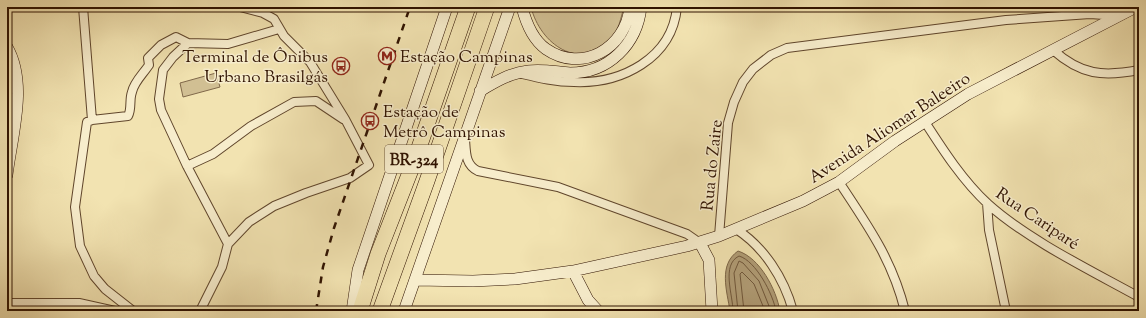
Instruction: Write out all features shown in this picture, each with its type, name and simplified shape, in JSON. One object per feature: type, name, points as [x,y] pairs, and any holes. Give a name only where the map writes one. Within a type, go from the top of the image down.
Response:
[{"type":"highway","name":"BR-324","points":[[360,311],[378,254],[414,162],[468,7]]},
{"type":"highway","name":"BR-324","points":[[380,311],[487,7]]},
{"type":"main road","points":[[352,311],[358,270],[447,7]]},
{"type":"main road","points":[[404,311],[510,7]]},
{"type":"main road","points":[[522,7],[526,23],[540,44],[557,55],[580,59],[602,52],[617,40],[626,24],[630,7]]},
{"type":"main road","points":[[480,91],[518,73],[539,70],[571,73],[583,72],[607,63],[619,55],[626,47],[638,25],[641,7]]},
{"type":"main road","name":"Avenida Aliomar Baleeiro","points":[[414,280],[473,281],[514,279],[572,271],[700,243],[719,236],[803,201],[839,182],[968,94],[1136,7]]},
{"type":"main road","points":[[7,47],[14,63],[18,86],[7,175]]},
{"type":"main road","points":[[700,243],[709,260],[712,311]]},
{"type":"main road","points":[[572,271],[589,305],[598,311]]},
{"type":"street","points":[[83,7],[92,120]]},
{"type":"street","points":[[200,311],[222,267],[228,244],[249,222],[264,212],[290,199],[350,178],[369,165],[345,120],[310,62],[279,29],[274,19],[263,13],[240,7]]},
{"type":"street","points":[[518,73],[552,80],[595,82],[629,72],[646,63],[662,48],[672,26],[677,7]]},
{"type":"street","name":"Rua do Zaire","points":[[719,236],[728,123],[743,82],[753,69],[771,55],[787,48],[1006,20],[1090,14],[1120,16]]},
{"type":"street","points":[[133,311],[105,289],[94,276],[80,246],[75,207],[87,122],[92,120],[128,116],[130,113],[131,93],[135,84],[149,65],[148,58],[161,45],[176,37],[188,44],[228,44],[279,29]]},
{"type":"street","points":[[188,44],[173,57],[163,70],[159,99],[161,110],[187,166],[228,244]]},
{"type":"street","points":[[1053,50],[1072,65],[1097,74],[1111,74],[1139,70]]},
{"type":"street","points":[[187,166],[213,154],[251,126],[294,102],[316,101],[345,120]]},
{"type":"street","name":"Rua Cariparé","points":[[925,122],[945,154],[987,203],[1010,221],[1044,243],[1139,297]]},
{"type":"street","points":[[465,138],[469,164],[473,169],[558,187],[687,234],[700,243]]},
{"type":"street","points":[[839,182],[877,238],[897,279],[905,311]]},
{"type":"street","points":[[987,203],[989,230],[1006,311]]},
{"type":"street","points":[[736,229],[751,240],[772,266],[785,290],[793,311]]},
{"type":"street","points":[[7,303],[79,303],[115,311]]},
{"type":"shaded area","points":[[531,7],[624,7],[618,28],[611,39],[599,49],[587,54],[574,54],[563,50],[552,42],[543,32]]},
{"type":"shaded area","points":[[216,73],[220,87],[183,97],[180,83]]},
{"type":"water","points":[[738,251],[753,260],[766,275],[775,293],[780,311],[730,311],[725,279],[726,271],[728,263]]},
{"type":"railway","points":[[316,311],[323,267],[334,228],[410,7]]},
{"type":"place","name":"Estação Campinas","points":[[387,56]]},
{"type":"place","name":"Terminal de Ônibus Urbano Brasilgás","points":[[341,66]]},
{"type":"place","name":"Estação de Metrô Campinas","points":[[370,121]]}]
